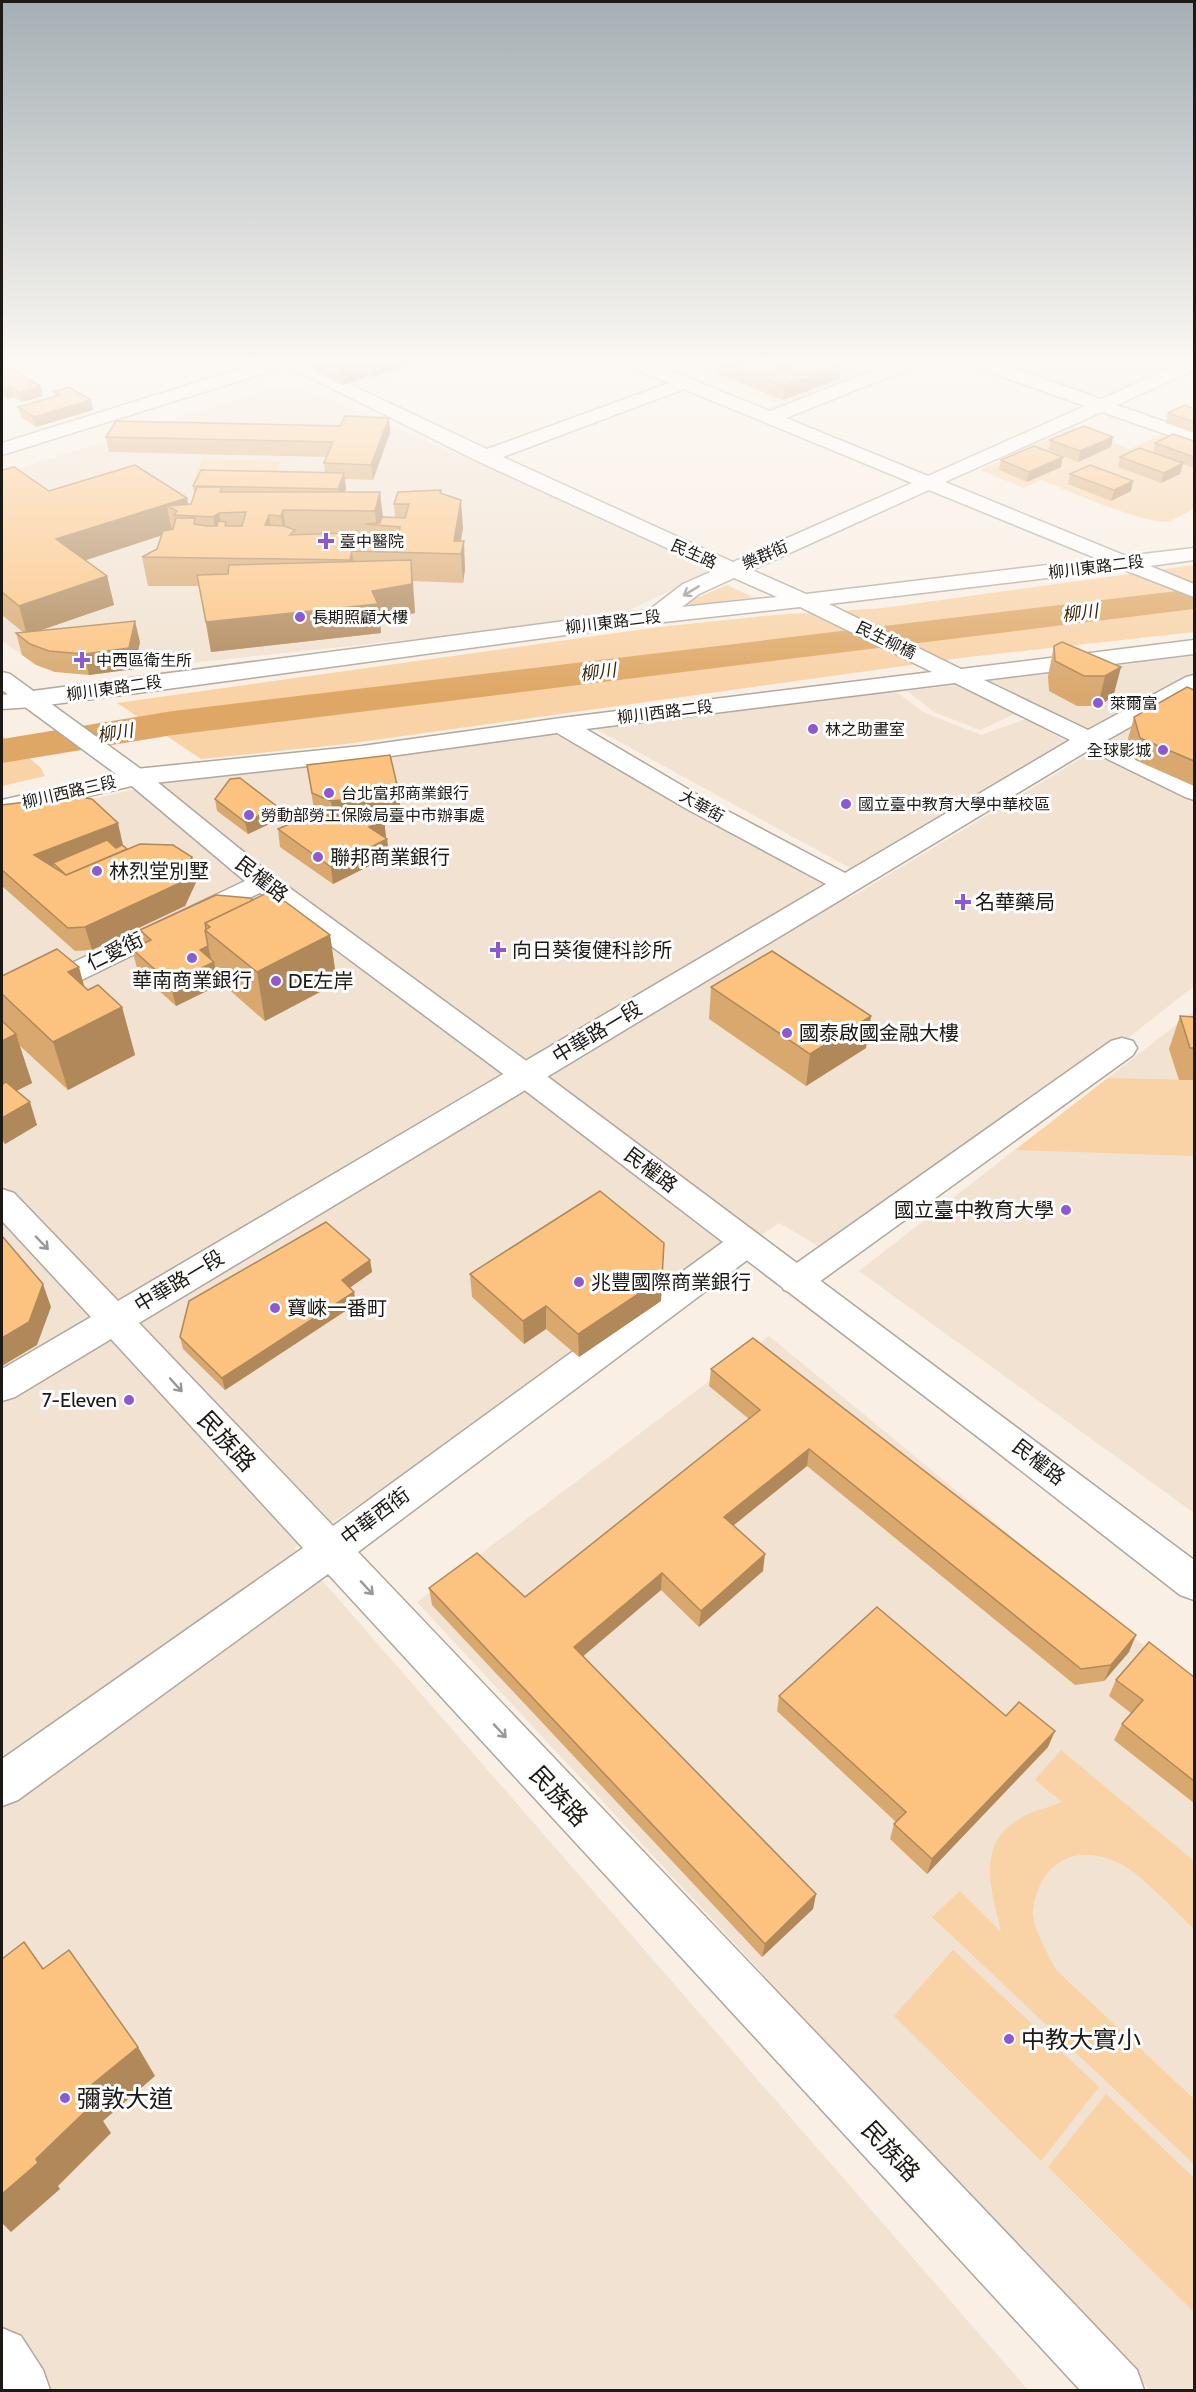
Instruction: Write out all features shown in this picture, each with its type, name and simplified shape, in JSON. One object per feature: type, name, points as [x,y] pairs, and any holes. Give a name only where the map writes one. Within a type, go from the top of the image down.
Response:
[{"type":"street","name":"民生路","points":[[518,473],[730,571],[755,578],[844,620]]},
{"type":"street","points":[[904,473],[1185,587]]},
{"type":"street","name":"樂群街","points":[[656,616],[692,589],[953,473]]},
{"type":"street","name":"柳川東路二段","points":[[2,702],[33,700],[656,616],[803,601],[1194,554]]},
{"type":"street","name":"民生柳橋","points":[[844,620],[959,676]]},
{"type":"street","name":"柳川西路二段","points":[[136,777],[362,753],[561,725],[1194,647]]},
{"type":"street","points":[[959,676],[1194,792]]},
{"type":"street","points":[[2,679],[33,700]]},
{"type":"street","name":"中華路一段","points":[[2,1387],[1088,740],[1194,682]]},
{"type":"street","name":"民權路","points":[[33,700],[136,777],[262,881],[525,1075],[1000,1433],[1194,1583]]},
{"type":"street","name":"大華街","points":[[561,725],[694,803],[846,884]]},
{"type":"street","name":"柳川西路三段","points":[[2,808],[136,777]]},
{"type":"street","name":"仁愛街","points":[[2,1007],[262,881]]},
{"type":"street","points":[[796,1281],[1122,1048]]},
{"type":"street","name":"民族路","points":[[2,1201],[116,1319],[225,1441],[331,1550],[1117,2391]]},
{"type":"street","name":"中華西街","points":[[2,1785],[331,1550],[746,1243]]},
{"type":"street","points":[[2,2355],[23,2391]]},
{"type":"shaded area","points":[[196,473],[276,473],[274,477],[195,475]]},
{"type":"shaded area","name":"臺中醫院","points":[[498,473],[714,570],[613,618],[134,669],[139,642],[22,655],[2,641],[2,474]]},
{"type":"shaded area","points":[[986,473],[1194,473],[1194,508],[1172,520],[1159,521],[1126,513],[1041,480],[1024,488]]},
{"type":"shaded area","points":[[1194,565],[1194,632],[968,657],[346,744],[201,759],[117,703],[659,627],[774,615],[883,608]]},
{"type":"shaded area","points":[[727,585],[753,597],[693,605],[685,603]]},
{"type":"shaded area","points":[[1194,656],[1194,986],[844,1261],[779,1223],[294,1548],[1028,2390],[2,2390],[2,819],[164,783],[549,731],[850,898],[1107,743],[1030,707],[980,730],[934,712],[907,691]]},
{"type":"shaded area","name":"國立臺中教育大學中華校區","points":[[895,691],[925,713],[981,735],[1026,719],[1066,741],[850,868],[589,725]]},
{"type":"shaded area","points":[[2,736],[40,767],[45,776],[2,786]]},
{"type":"shaded area","name":"國立臺中教育大學","points":[[1194,1011],[1194,1513],[859,1271]]},
{"type":"shaded area","points":[[1108,1078],[1194,1080],[1194,1156],[1015,1150]]},
{"type":"shaded area","name":"中教大實小","points":[[769,1336],[1194,1687],[1194,2390],[1150,2390],[417,1602]]},
{"type":"shaded area","points":[[1061,1750],[1194,1861],[1194,1929],[1131,1870],[1106,1858],[1091,1855],[1064,1860],[1053,1867],[1037,1893],[1033,1916],[1045,1949],[1056,1970],[1194,2099],[1194,2164],[932,1917],[960,1891],[1001,1932],[991,1886],[990,1870],[996,1842],[1005,1830],[1019,1819],[1062,1802],[1035,1780]]},
{"type":"shaded area","points":[[953,1950],[1099,2087],[1041,2161],[894,2016]]},
{"type":"shaded area","points":[[1106,2094],[1194,2178],[1194,2312],[1048,2167]]},
{"type":"building","points":[[2,473],[22,473],[49,491],[110,473],[147,473],[187,498],[56,539],[107,576],[19,606],[2,592]]},
{"type":"building","points":[[200,473],[344,473],[338,489],[193,486]]},
{"type":"building","points":[[1110,473],[1133,481],[1114,490],[1070,474]]},
{"type":"building","points":[[197,487],[222,487],[220,492],[380,492],[375,511],[283,510],[281,516],[269,515],[265,525],[284,526],[295,530],[290,535],[346,533],[366,537],[365,542],[398,541],[400,527],[365,524],[380,523],[382,517],[405,518],[409,504],[394,504],[398,492],[441,490],[440,493],[461,500],[454,541],[464,541],[461,554],[352,551],[350,560],[142,557],[157,549],[163,531],[173,529],[176,518],[195,518],[194,524],[207,526],[217,526],[218,521],[226,522],[225,526],[242,526],[246,512],[219,513],[213,517],[174,515],[177,511],[167,506],[191,504]]},
{"type":"building","points":[[411,560],[412,584],[372,591],[378,604],[206,622],[197,575],[228,574],[229,565]]},
{"type":"building","points":[[135,621],[129,648],[84,654],[49,651],[30,644],[16,633]]},
{"type":"building","points":[[1062,642],[1121,667],[1105,676],[1084,676],[1055,661],[1054,646]]},
{"type":"building","points":[[1187,687],[1194,690],[1194,761],[1140,738],[1134,717]]},
{"type":"building","points":[[390,755],[399,793],[331,801],[312,793],[307,765]]},
{"type":"building","points":[[240,778],[278,807],[245,822],[215,799],[230,779]]},
{"type":"building","points":[[74,796],[92,799],[118,823],[34,855],[66,875],[140,844],[173,845],[192,857],[180,883],[85,927],[68,928],[2,870],[2,805]]},
{"type":"building","points":[[369,810],[384,819],[369,827],[387,839],[331,867],[278,829],[303,818],[311,823],[327,815],[332,819],[346,812],[354,817]]},
{"type":"building","points":[[107,840],[116,848],[122,845],[127,849],[66,875],[53,863]]},
{"type":"building","points":[[271,891],[330,935],[257,972],[205,930],[210,927],[205,923]]},
{"type":"building","points":[[216,895],[253,900],[205,923],[208,946],[200,950],[214,962],[170,983],[132,949],[151,940],[140,930]]},
{"type":"building","points":[[57,949],[79,967],[68,972],[88,990],[98,985],[122,1007],[53,1042],[2,994],[2,976]]},
{"type":"building","points":[[772,951],[871,1016],[810,1054],[711,987]]},
{"type":"building","points":[[1180,1016],[1194,1017],[1194,1048],[1190,1048]]},
{"type":"building","points":[[2,1021],[16,1034],[2,1041]]},
{"type":"building","points":[[6,1082],[30,1102],[2,1118],[2,1085]]},
{"type":"building","name":"兆豐國際商業銀行","points":[[600,1191],[664,1243],[662,1278],[578,1334],[546,1306],[523,1321],[470,1274]]},
{"type":"building","name":"寶崍一番町","points":[[326,1222],[370,1260],[342,1280],[354,1292],[222,1378],[180,1337],[189,1301]]},
{"type":"building","points":[[2,1236],[43,1284],[29,1322],[2,1338]]},
{"type":"building","points":[[753,1338],[1136,1635],[1111,1665],[1081,1669],[809,1449],[724,1517],[765,1554],[701,1611],[662,1573],[574,1647],[816,1894],[765,1944],[429,1588],[477,1553],[525,1597],[760,1410],[711,1369]]},
{"type":"building","points":[[877,1607],[1006,1716],[1019,1702],[1055,1731],[932,1859],[894,1824],[906,1812],[779,1696]]},
{"type":"building","points":[[1149,1642],[1194,1677],[1194,1781],[1122,1724],[1143,1700],[1116,1680]]},
{"type":"building","name":"彌敦大道","points":[[24,1942],[43,1969],[69,1950],[138,2047],[83,2092],[92,2105],[36,2159],[38,2163],[2,2194],[2,1959]]},
{"type":"waterway","name":"柳川","points":[[2,751],[173,723],[1194,599]]},
{"type":"place","name":"臺中醫院","points":[[326,541]]},
{"type":"place","name":"長期照顧大樓","points":[[300,617]]},
{"type":"place","name":"中西區衛生所","points":[[82,660]]},
{"type":"place","name":"萊爾富","points":[[1098,703]]},
{"type":"place","name":"林之助畫室","points":[[813,729]]},
{"type":"place","name":"全球影城","points":[[1163,750]]},
{"type":"place","name":"台北富邦商業銀行","points":[[329,793]]},
{"type":"place","name":"國立臺中教育大學中華校區","points":[[846,804]]},
{"type":"place","name":"勞動部勞工保險局臺中市辦事處","points":[[249,815]]},
{"type":"place","name":"聯邦商業銀行","points":[[318,857]]},
{"type":"place","name":"林烈堂別墅","points":[[97,871]]},
{"type":"place","name":"名華藥局","points":[[963,902]]},
{"type":"place","name":"向日葵復健科診所","points":[[498,950]]},
{"type":"place","name":"華南商業銀行","points":[[192,958]]},
{"type":"place","name":"DE左岸","points":[[276,981]]},
{"type":"place","name":"國泰啟國金融大樓","points":[[787,1033]]},
{"type":"place","name":"國立臺中教育大學","points":[[1066,1210]]},
{"type":"place","name":"兆豐國際商業銀行","points":[[579,1282]]},
{"type":"place","name":"寶崍一番町","points":[[275,1308]]},
{"type":"place","name":"7-Eleven","points":[[129,1400]]},
{"type":"place","name":"中教大實小","points":[[1009,2039]]},
{"type":"place","name":"彌敦大道","points":[[65,2098]]}]
